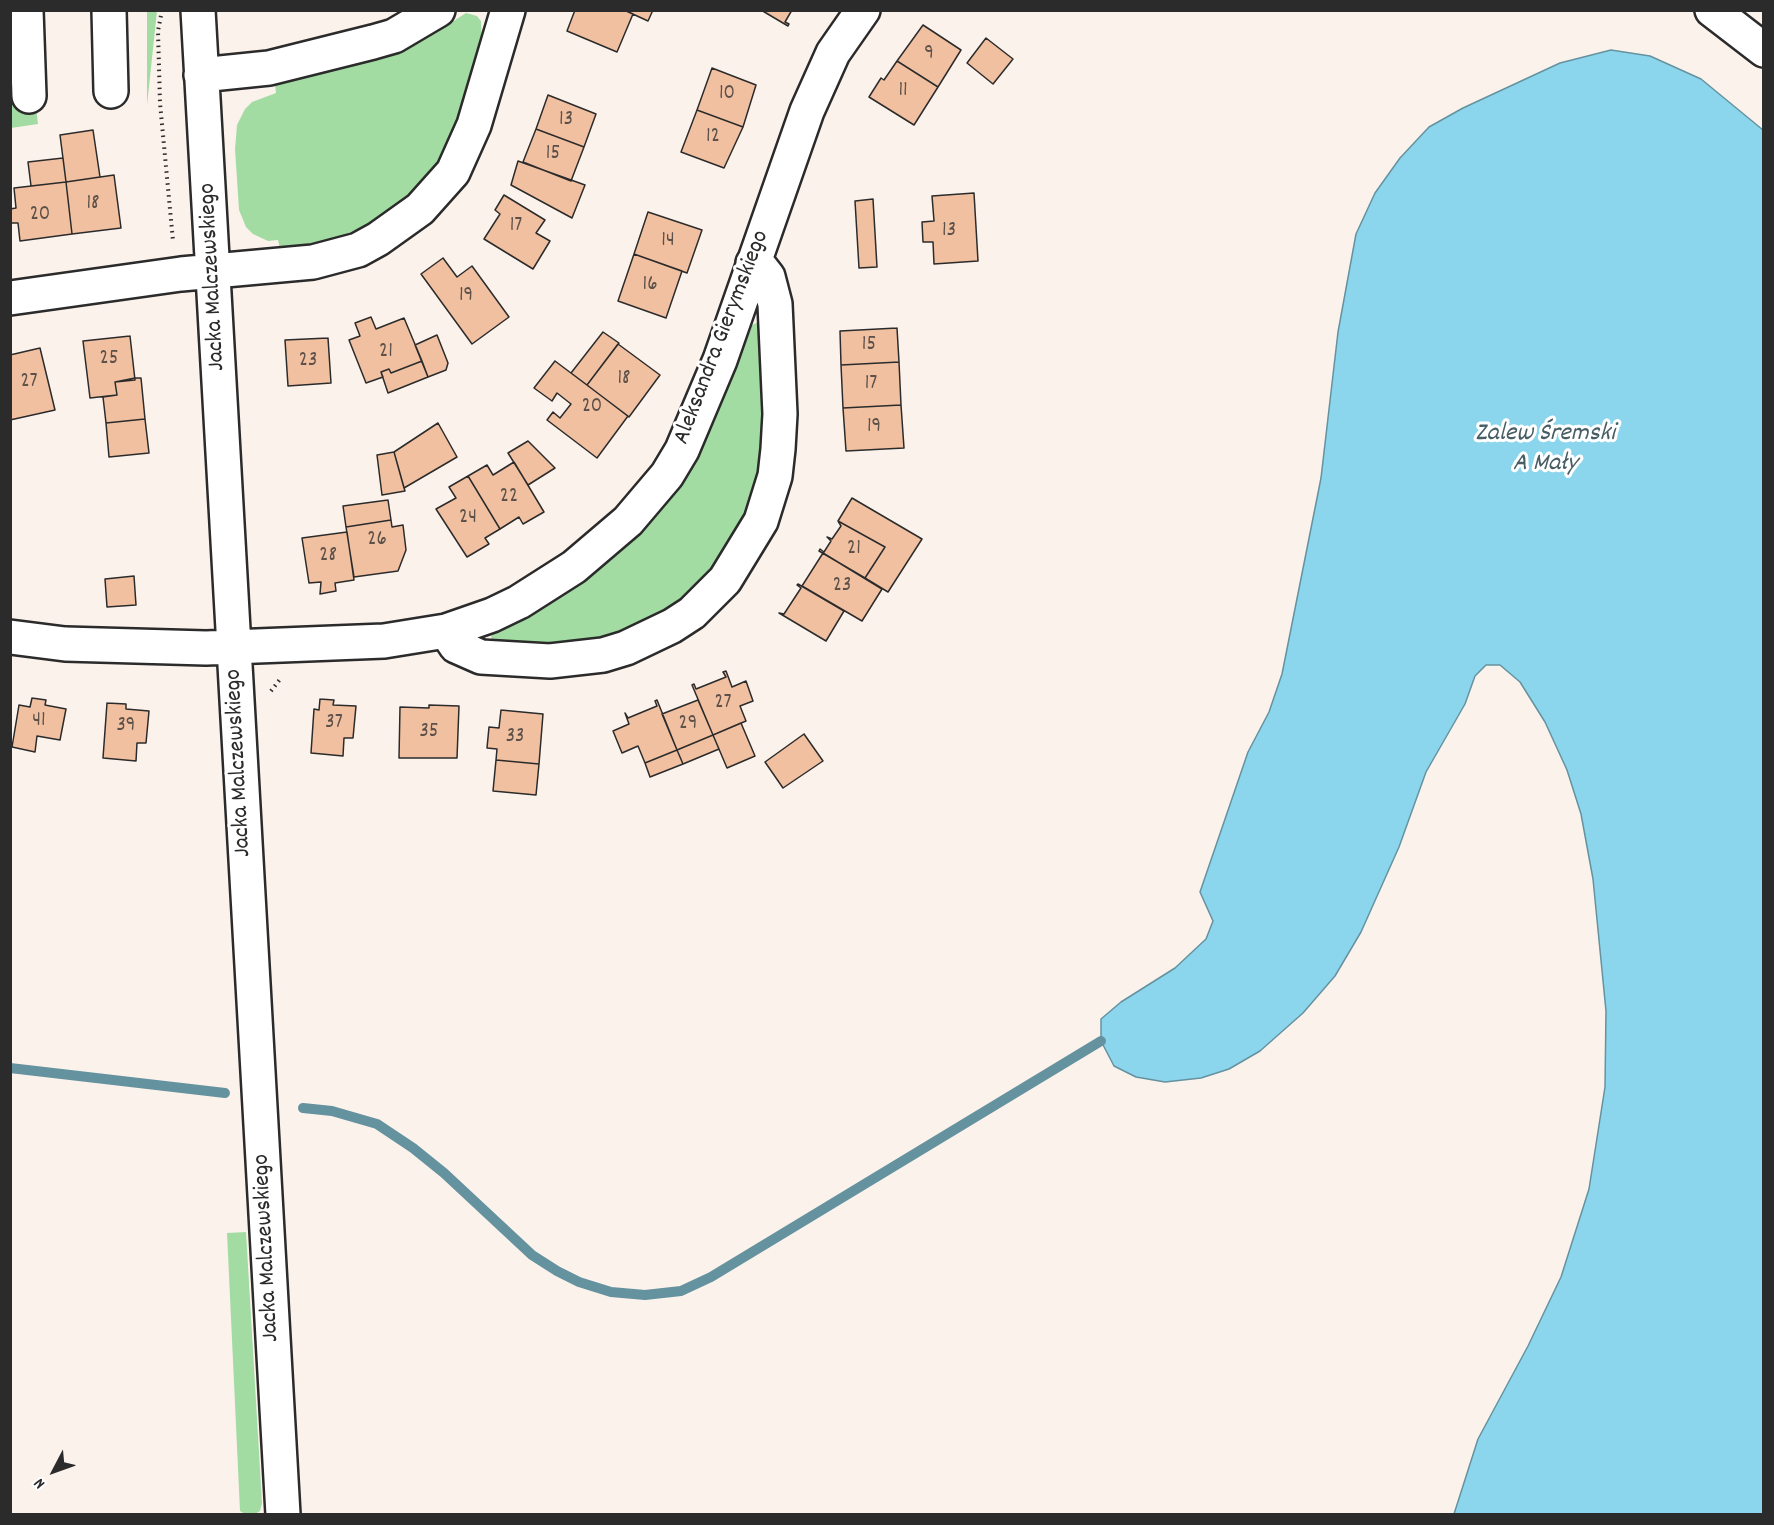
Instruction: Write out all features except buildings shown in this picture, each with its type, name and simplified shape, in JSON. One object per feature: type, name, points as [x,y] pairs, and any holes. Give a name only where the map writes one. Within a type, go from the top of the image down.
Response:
[{"type":"street","points":[[26,10],[29,96]]},
{"type":"street","points":[[109,10],[111,91]]},
{"type":"street","name":"Jacka Malczewskiego","points":[[198,10],[283,1515]]},
{"type":"street","points":[[201,75],[269,68],[373,42],[394,36],[438,10]]},
{"type":"street","points":[[10,298],[176,275],[293,265],[335,257],[378,239],[420,209],[439,191],[463,152],[483,96],[508,10]]},
{"type":"street","name":"Aleksandra Gierymskiego","points":[[10,637],[65,644],[234,647],[384,641],[446,631],[492,615],[547,586],[601,546],[648,499],[667,475],[695,422],[819,81],[833,53],[863,10]]},
{"type":"street","points":[[1712,10],[1764,50]]},
{"type":"street","points":[[446,631],[456,646],[481,657],[550,661],[603,655],[626,648],[672,626],[692,613],[725,580],[761,521],[775,476],[778,449],[780,405],[775,304],[768,277],[761,268],[753,263]]},
{"type":"path","points":[[162,10],[158,31],[160,103],[176,275]]},
{"type":"path","points":[[267,696],[286,674]]},
{"type":"green space","points":[[147,11],[157,11],[147,105]]},
{"type":"green space","points":[[466,13],[477,16],[481,21],[482,43],[451,136],[443,154],[419,186],[375,222],[322,244],[280,249],[278,240],[268,241],[253,234],[246,227],[239,210],[235,149],[237,125],[245,109],[252,102],[276,93],[275,84],[395,53],[430,36]]},
{"type":"green space","points":[[13,94],[36,108],[38,124],[11,128],[11,95]]},
{"type":"green space","points":[[756,323],[764,326],[763,472],[737,539],[690,597],[648,627],[577,647],[493,644],[491,636],[495,633],[536,612],[617,555],[657,513],[691,468],[718,410],[749,327]]},
{"type":"green space","points":[[246,1232],[262,1503],[260,1511],[255,1514],[245,1514],[240,1511],[227,1233]]},
{"type":"water","name":"Zalew Śremski A Mały","points":[[1611,50],[1650,56],[1701,79],[1763,130],[1763,1514],[1454,1514],[1478,1439],[1528,1346],[1561,1277],[1589,1189],[1605,1087],[1606,1011],[1593,879],[1581,814],[1567,770],[1545,722],[1520,682],[1500,665],[1486,665],[1475,676],[1465,704],[1426,772],[1399,847],[1361,932],[1335,976],[1303,1013],[1260,1051],[1229,1069],[1201,1078],[1165,1082],[1136,1077],[1114,1066],[1101,1041],[1101,1019],[1121,1002],[1175,968],[1206,939],[1213,921],[1200,892],[1248,752],[1269,712],[1282,674],[1321,478],[1338,332],[1356,234],[1375,193],[1400,158],[1429,127],[1463,108],[1560,63]]},
{"type":"waterway","points":[[303,1108],[332,1111],[377,1124],[413,1148],[444,1173],[532,1255],[557,1271],[579,1282],[611,1292],[645,1295],[681,1291],[711,1277],[1101,1041]]},
{"type":"waterway","points":[[10,1068],[225,1093]]}]
